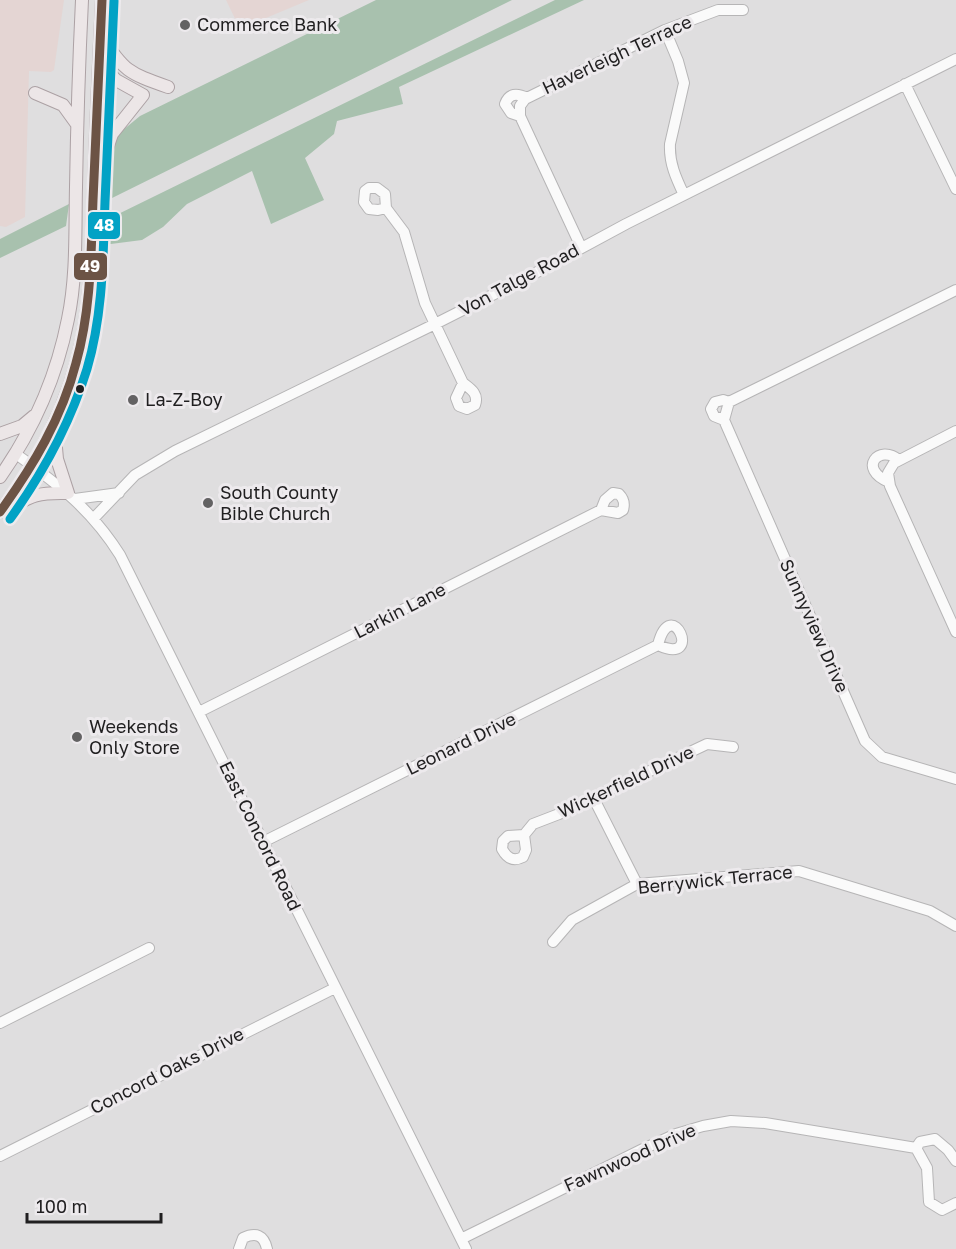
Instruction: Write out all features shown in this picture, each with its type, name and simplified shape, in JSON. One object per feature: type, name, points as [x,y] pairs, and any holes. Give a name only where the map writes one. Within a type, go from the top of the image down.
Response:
[{"type":"main road","points":[[0,477],[16,454],[37,414],[56,363],[68,319],[74,264],[82,0]]},
{"type":"main road","points":[[0,512],[33,466],[54,426],[71,382],[82,342],[91,255],[102,0]]},
{"type":"main road","points":[[101,36],[118,63],[129,72],[168,87]]},
{"type":"main road","points":[[94,188],[112,134],[143,95],[116,80],[100,64]]},
{"type":"main road","points":[[35,93],[63,105],[72,114],[77,125]]},
{"type":"main road","points":[[0,434],[22,426],[37,414]]},
{"type":"main road","points":[[0,512],[33,495],[45,492],[71,496],[57,459],[54,426]]},
{"type":"street","name":"Haverleigh Terrace","points":[[581,247],[520,116],[520,106],[527,98],[665,30],[718,10],[743,10]]},
{"type":"street","points":[[665,30],[684,83],[669,154],[684,195]]},
{"type":"street","name":"Von Talge Road","points":[[94,518],[144,468],[174,451],[435,324],[581,247],[956,59]]},
{"type":"street","points":[[905,84],[956,189]]},
{"type":"street","points":[[386,208],[404,232],[420,290],[463,383]]},
{"type":"street","name":"Sunnyview Drive","points":[[956,290],[729,402],[724,420],[866,741],[882,757],[956,779]]},
{"type":"street","points":[[956,431],[894,463],[888,472],[889,482],[956,632]]},
{"type":"street","name":"East Concord Road","points":[[16,454],[71,496],[94,518],[120,555],[463,1244]]},
{"type":"street","points":[[889,482],[875,474],[873,461],[882,454],[892,455],[899,460]]},
{"type":"street","points":[[71,496],[119,493]]},
{"type":"street","name":"Larkin Lane","points":[[199,712],[601,510]]},
{"type":"street","name":"Leonard Drive","points":[[263,842],[658,645]]},
{"type":"street","name":"Wickerfield Drive","points":[[524,835],[533,824],[707,744],[733,747]]},
{"type":"street","points":[[593,797],[637,884]]},
{"type":"street","name":"Berrywick Terrace","points":[[553,942],[572,920],[637,884],[799,871],[930,911],[956,926]]},
{"type":"street","points":[[0,1023],[149,948]]},
{"type":"street","name":"Concord Oaks Drive","points":[[0,1156],[335,988]]},
{"type":"street","name":"Fawnwood Drive","points":[[463,1244],[660,1141],[703,1126],[732,1121],[765,1123],[916,1148],[921,1142],[934,1139],[948,1150],[956,1161]]},
{"type":"street","points":[[916,1148],[927,1168],[929,1202],[942,1210],[956,1203]]},
{"type":"street","points":[[239,1249],[243,1238],[255,1234],[261,1236],[267,1249]]},
{"type":"shaded area","points":[[0,0],[64,0],[54,70],[51,72],[29,71],[25,217],[6,227],[0,226]]},
{"type":"shaded area","points":[[226,0],[309,0],[240,29]]},
{"type":"green space","points":[[376,0],[512,0],[104,202],[108,157],[117,135],[140,116]]},
{"type":"green space","points":[[555,0],[584,0],[399,87],[403,104],[337,121],[334,134],[305,158],[324,200],[271,224],[252,171],[187,204],[163,227],[142,240],[103,245],[104,221]]},
{"type":"green space","points":[[69,204],[66,226],[0,258],[0,239]]},
{"type":"transit line","name":"49","points":[[0,512],[24,477],[55,422],[70,383],[85,323],[91,262],[102,0]]},
{"type":"transit line","name":"48","points":[[10,519],[34,484],[64,429],[80,389],[92,349],[103,265],[114,1]]},
{"type":"place","name":"Commerce Bank","points":[[185,25]]},
{"type":"place","name":"La-Z-Boy","points":[[133,400]]},
{"type":"place","name":"South County Bible Church","points":[[208,503]]},
{"type":"place","name":"Weekends Only Store","points":[[77,737]]}]
